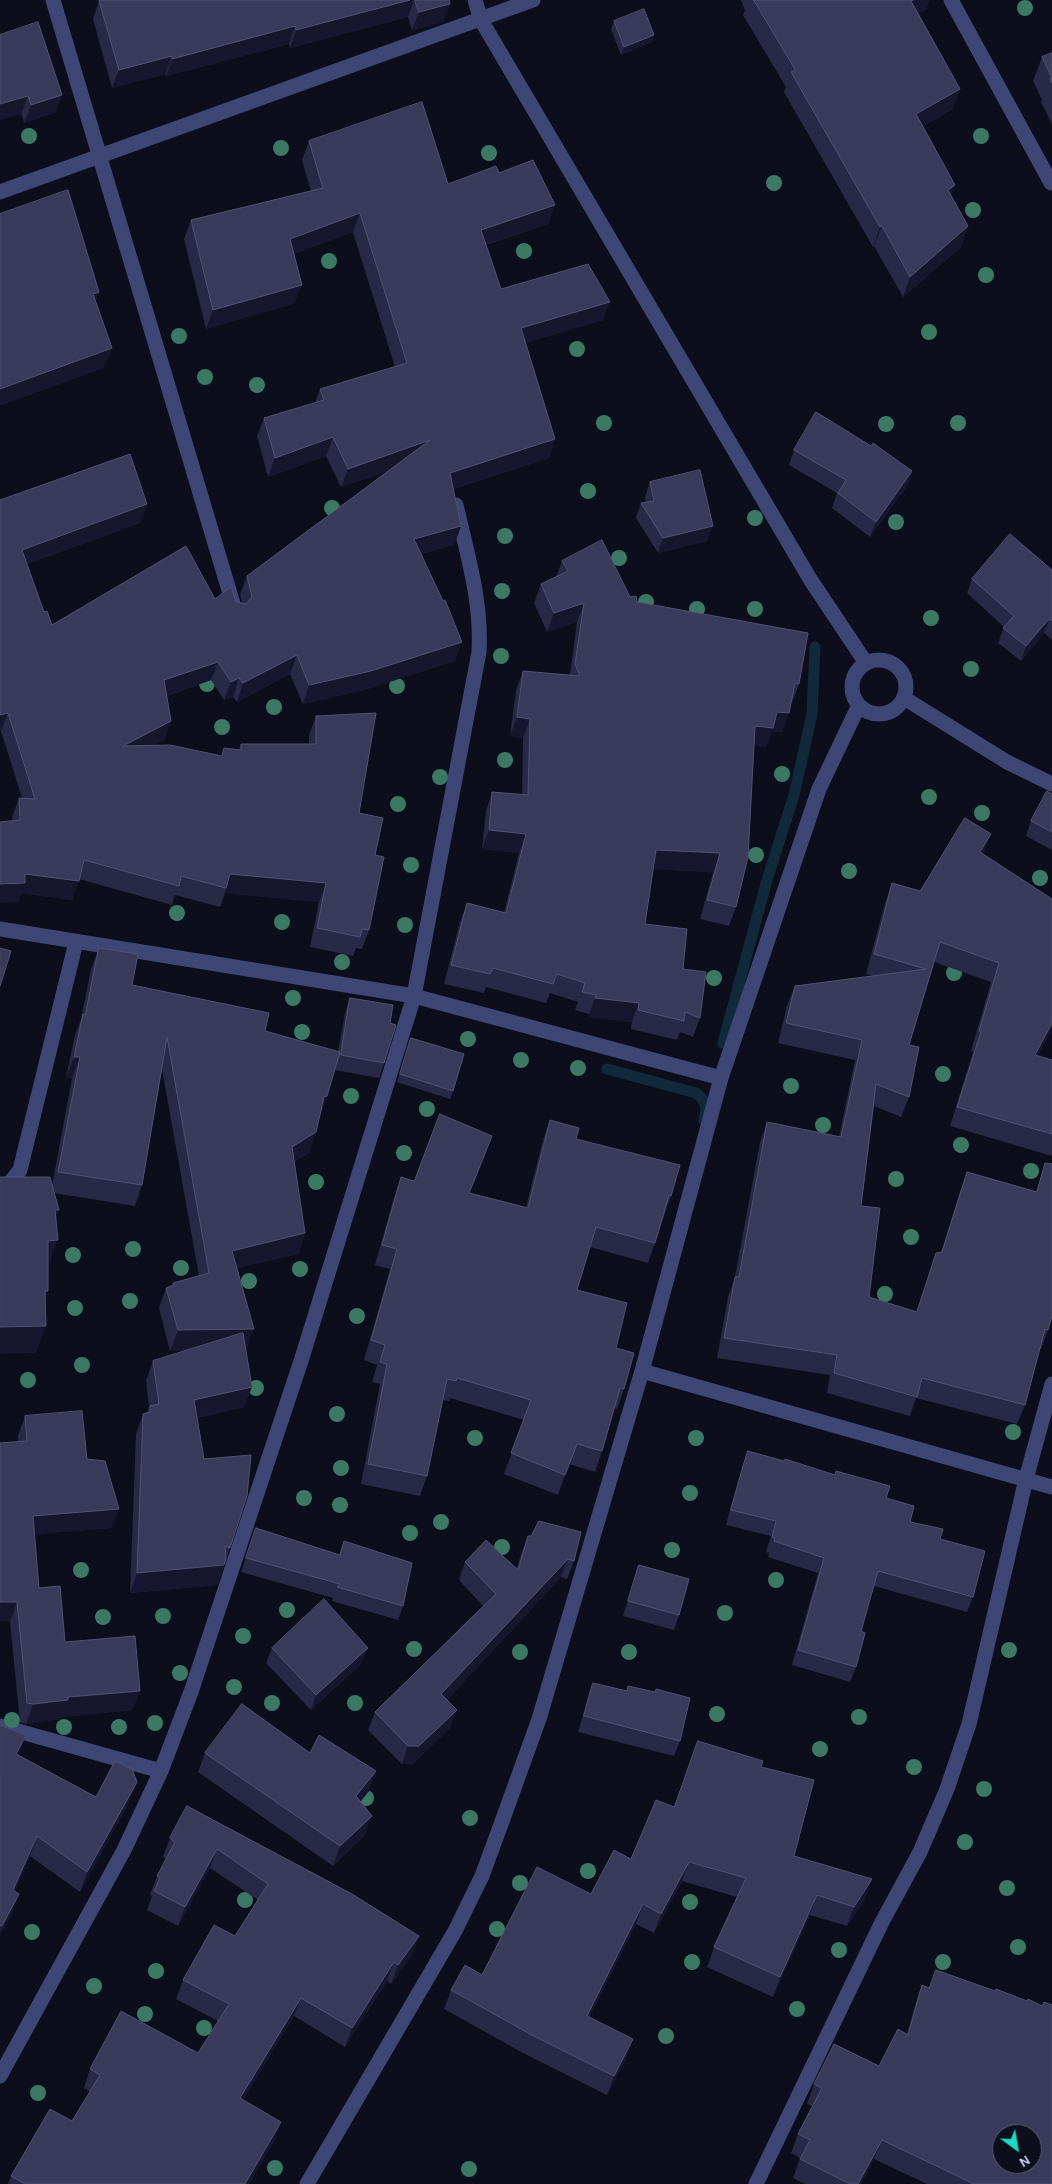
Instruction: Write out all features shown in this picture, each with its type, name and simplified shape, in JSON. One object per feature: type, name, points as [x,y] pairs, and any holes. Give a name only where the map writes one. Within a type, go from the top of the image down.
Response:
[{"type":"street","points":[[52,0],[236,614]]},
{"type":"street","points":[[476,0],[481,20],[810,579],[866,663]]},
{"type":"street","points":[[0,192],[100,158],[533,0]]},
{"type":"street","points":[[951,0],[1051,183]]},
{"type":"street","points":[[0,2076],[124,1850],[161,1771],[192,1692],[301,1361],[414,996],[479,652],[479,608],[456,505]]},
{"type":"street","points":[[874,660],[884,660],[900,670],[904,679],[904,698],[899,705],[883,713],[866,711],[859,705],[851,687],[853,678],[858,669],[866,663],[874,660]]},
{"type":"street","points":[[904,698],[1007,762],[1052,784]]},
{"type":"street","points":[[307,2184],[454,1931],[482,1876],[539,1718],[642,1371],[721,1078],[819,788],[859,705]]},
{"type":"street","points":[[0,929],[414,996],[721,1078]]},
{"type":"street","points":[[0,1186],[9,1184],[20,1170],[76,942]]},
{"type":"street","points":[[642,1371],[1052,1487]]},
{"type":"street","points":[[756,2184],[882,1922],[920,1852],[947,1790],[969,1724],[1026,1480],[1052,1384]]},
{"type":"street","points":[[0,1726],[161,1771]]},
{"type":"building","points":[[410,0],[296,30],[295,26],[172,59],[172,56],[119,70],[99,1]]},
{"type":"building","points":[[415,0],[449,0],[450,4],[419,12]]},
{"type":"building","points":[[754,0],[913,0],[911,1],[960,89],[916,114],[955,185],[948,190],[968,226],[910,277],[791,72],[795,70]]},
{"type":"building","points":[[644,9],[654,35],[624,47],[614,21]]},
{"type":"building","points":[[38,22],[62,95],[31,105],[28,96],[0,104],[0,35]]},
{"type":"building","points":[[1052,53],[1052,78],[1042,57]]},
{"type":"building","points":[[422,102],[448,184],[496,166],[499,173],[533,160],[555,205],[481,230],[501,289],[588,264],[610,302],[521,328],[555,439],[450,473],[461,526],[414,539],[443,601],[445,600],[462,642],[371,671],[309,685],[297,655],[243,683],[239,678],[231,682],[218,662],[164,680],[171,721],[123,746],[170,745],[222,756],[224,748],[241,750],[241,744],[316,744],[316,716],[376,713],[359,813],[383,818],[375,855],[384,857],[369,930],[362,929],[360,937],[317,928],[326,883],[230,874],[226,888],[181,876],[179,886],[84,860],[79,881],[25,874],[25,883],[0,884],[0,822],[20,820],[19,798],[35,799],[8,713],[0,715],[0,500],[130,454],[147,504],[22,550],[44,612],[47,611],[52,625],[186,546],[215,599],[231,587],[236,602],[246,604],[252,597],[247,576],[430,440],[348,469],[333,437],[275,458],[264,418],[324,400],[320,389],[407,363],[360,213],[290,239],[302,285],[213,310],[191,220],[323,188],[309,141]]},
{"type":"building","points":[[68,190],[99,292],[93,294],[112,348],[0,389],[0,214]]},
{"type":"building","points":[[816,412],[871,446],[873,443],[912,471],[876,522],[838,493],[846,480],[794,450]]},
{"type":"building","points":[[700,470],[713,526],[663,538],[641,503],[654,501],[650,482]]},
{"type":"building","points":[[1010,534],[1052,570],[1052,621],[1049,619],[1026,646],[1003,628],[1014,616],[972,579]]},
{"type":"building","points":[[602,540],[630,597],[636,596],[637,602],[808,633],[799,684],[795,683],[789,713],[777,712],[773,728],[755,726],[748,857],[736,907],[707,900],[720,853],[656,850],[645,924],[687,929],[683,969],[706,972],[700,1018],[685,1012],[684,1021],[638,1010],[639,1003],[595,998],[596,995],[582,992],[585,983],[557,974],[553,984],[493,968],[490,974],[451,965],[467,903],[506,913],[526,834],[489,830],[492,792],[528,795],[530,719],[517,717],[523,671],[580,676],[575,664],[584,603],[554,613],[541,584],[568,571],[562,561]]},
{"type":"building","points":[[1047,791],[1052,794],[1052,832],[1031,821]]},
{"type":"building","points":[[965,818],[991,834],[980,852],[1052,899],[1052,1023],[1035,1055],[1052,1060],[1052,1134],[957,1107],[981,1032],[979,1031],[999,963],[940,942],[909,1045],[919,1047],[909,1097],[876,1084],[861,1206],[880,1208],[869,1297],[917,1312],[936,1253],[942,1252],[967,1172],[1037,1192],[1045,1163],[1052,1164],[1052,1316],[1048,1330],[1045,1329],[1025,1405],[922,1378],[917,1397],[834,1373],[837,1355],[724,1338],[735,1277],[739,1277],[767,1122],[841,1137],[862,1040],[786,1023],[795,986],[926,969],[874,954],[892,883],[920,891]]},
{"type":"building","points":[[0,948],[11,951],[0,986]]},
{"type":"building","points":[[99,948],[138,954],[132,985],[269,1013],[265,1031],[340,1052],[327,1096],[324,1097],[316,1132],[292,1147],[305,1233],[232,1251],[254,1329],[178,1330],[166,1288],[174,1285],[173,1283],[209,1273],[167,1037],[142,1185],[58,1172],[80,1057],[74,1057]]},
{"type":"building","points":[[350,998],[393,1005],[390,1023],[396,1025],[384,1063],[341,1055]]},
{"type":"building","points":[[411,1038],[464,1054],[453,1091],[400,1074]]},
{"type":"building","points":[[440,1114],[492,1136],[469,1193],[528,1208],[550,1120],[579,1128],[576,1139],[680,1165],[655,1243],[596,1227],[577,1290],[627,1303],[616,1348],[634,1353],[624,1389],[620,1388],[602,1451],[577,1444],[565,1475],[511,1453],[531,1400],[457,1378],[456,1381],[447,1379],[427,1476],[368,1464],[387,1364],[380,1362],[385,1345],[371,1340],[397,1249],[382,1245],[401,1177],[414,1181]]},
{"type":"building","points":[[0,1177],[50,1177],[59,1210],[55,1210],[58,1240],[48,1241],[48,1291],[45,1291],[46,1326],[0,1327]]},
{"type":"building","points":[[243,1333],[252,1387],[194,1400],[204,1459],[251,1455],[247,1496],[230,1548],[225,1546],[226,1559],[224,1565],[137,1573],[143,1414],[150,1412],[150,1406],[159,1404],[153,1361]]},
{"type":"building","points":[[82,1411],[87,1459],[105,1461],[119,1509],[33,1516],[39,1588],[60,1586],[65,1642],[135,1636],[140,1691],[68,1697],[68,1700],[27,1703],[17,1602],[0,1602],[0,1443],[27,1441],[25,1416]]},
{"type":"building","points":[[748,1451],[784,1461],[785,1459],[835,1475],[836,1471],[890,1486],[886,1498],[914,1506],[910,1522],[943,1529],[940,1539],[985,1551],[973,1597],[878,1571],[861,1631],[865,1633],[856,1667],[798,1650],[824,1558],[774,1541],[775,1538],[772,1537],[776,1521],[731,1510]]},
{"type":"building","points":[[539,1521],[581,1532],[574,1561],[568,1559],[441,1694],[457,1710],[419,1746],[408,1746],[375,1712],[496,1594],[465,1562],[486,1540],[518,1570],[528,1536],[531,1536]]},
{"type":"building","points":[[256,1528],[340,1555],[344,1541],[412,1563],[403,1606],[337,1587],[340,1584],[246,1558]]},
{"type":"building","points":[[639,1565],[689,1579],[679,1615],[628,1601]]},
{"type":"building","points":[[324,1599],[368,1648],[316,1695],[272,1648]]},
{"type":"building","points":[[593,1683],[627,1691],[628,1686],[655,1692],[656,1689],[690,1698],[680,1741],[584,1716]]},
{"type":"building","points":[[242,1704],[310,1753],[319,1735],[376,1771],[356,1796],[372,1816],[340,1846],[205,1753]]},
{"type":"building","points":[[0,1725],[26,1735],[16,1754],[96,1797],[115,1761],[132,1769],[137,1782],[87,1872],[37,1836],[13,1890],[19,1894],[2,1926],[0,1925]]},
{"type":"building","points":[[698,1741],[763,1761],[761,1767],[814,1780],[794,1856],[872,1879],[854,1907],[817,1895],[780,1977],[714,1947],[746,1878],[689,1862],[661,1914],[643,1904],[587,2016],[633,2039],[614,2076],[530,2034],[451,1990],[465,1965],[482,1975],[537,1867],[591,1894],[614,1850],[631,1859],[656,1800],[674,1807]]},
{"type":"building","points":[[187,1806],[352,1894],[419,1936],[398,1965],[394,1962],[352,2028],[301,1998],[240,2098],[281,2122],[245,2184],[25,2184],[11,2176],[50,2109],[72,2121],[100,2075],[90,2069],[121,2011],[198,2053],[229,2004],[183,1980],[214,1925],[235,1936],[268,1884],[217,1849],[185,1907],[154,1891],[160,1878],[157,1876],[175,1842],[170,1838]]},
{"type":"building","points":[[936,1970],[995,1991],[996,1989],[1027,2001],[1028,1999],[1042,2006],[1044,2002],[1052,2005],[1052,2184],[974,2184],[882,2140],[858,2184],[850,2184],[800,2159],[810,2140],[798,2134],[822,2088],[814,2084],[834,2044],[879,2066],[898,2029],[908,2035],[922,1985],[929,1988]]},
{"type":"waterway","points":[[723,1043],[767,880],[794,795],[812,714],[815,647]]},
{"type":"waterway","points":[[607,1069],[696,1093],[702,1099],[705,1106],[704,1121]]}]
